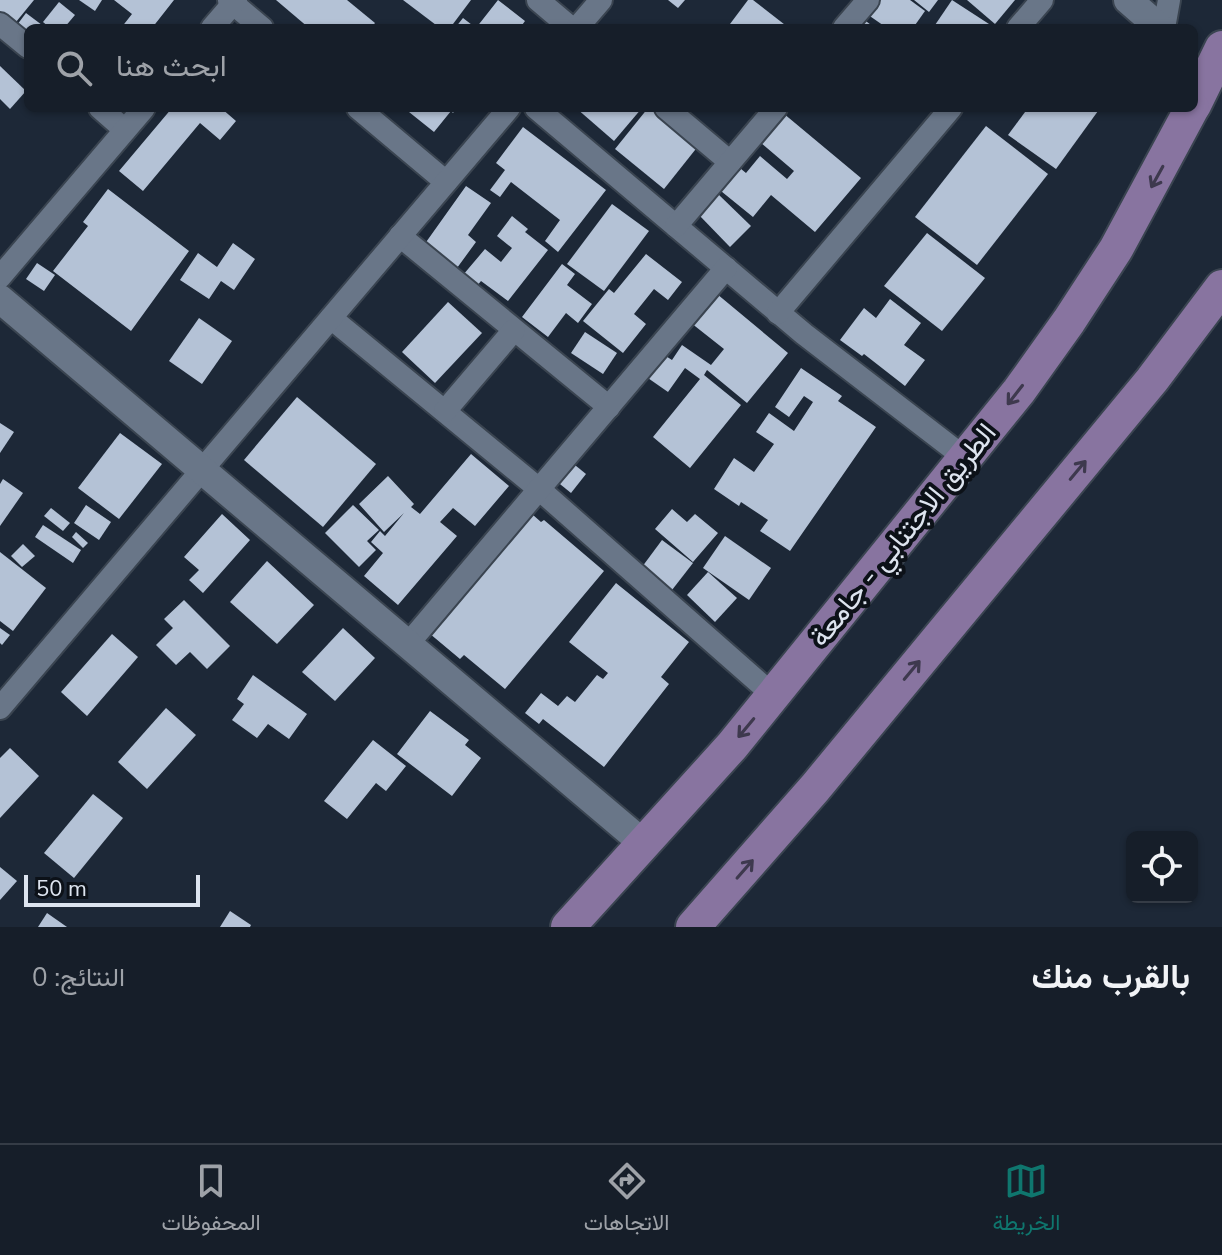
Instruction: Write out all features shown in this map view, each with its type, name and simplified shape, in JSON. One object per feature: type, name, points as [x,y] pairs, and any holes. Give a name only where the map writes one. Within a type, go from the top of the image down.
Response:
[{"type":"main road","name":"الطريق الاجتنابي - جامعة","points":[[1198,91],[1209,58]]},
{"type":"main road","name":"الطريق الاجتنابي - جامعة","points":[[568,927],[774,696],[1019,391],[1085,297],[1158,175],[1190,112]]},
{"type":"main road","points":[[693,927],[886,703],[1152,380],[1222,287]]},
{"type":"street","points":[[538,0],[569,24]]},
{"type":"street","points":[[578,24],[601,0]]},
{"type":"street","points":[[847,24],[868,0]]},
{"type":"street","points":[[1021,24],[1042,0]]},
{"type":"street","points":[[1128,0],[1157,24]]},
{"type":"street","points":[[1163,24],[1169,0]]},
{"type":"street","points":[[215,24],[232,1],[258,24]]},
{"type":"street","points":[[0,24],[24,44]]},
{"type":"street","points":[[105,112],[125,130]]},
{"type":"street","points":[[0,277],[141,112]]},
{"type":"street","points":[[363,112],[446,182]]},
{"type":"street","points":[[0,708],[506,112]]},
{"type":"street","points":[[541,112],[778,313],[965,458]]},
{"type":"street","points":[[671,112],[730,162]]},
{"type":"street","points":[[676,226],[773,112]]},
{"type":"street","points":[[778,313],[948,112]]},
{"type":"street","points":[[400,236],[609,407]]},
{"type":"street","points":[[408,644],[726,268]]},
{"type":"street","points":[[0,299],[644,844]]},
{"type":"street","points":[[331,318],[539,489],[774,696]]},
{"type":"street","points":[[445,411],[514,330]]},
{"type":"building","points":[[0,0],[34,0],[7,33],[0,27]]},
{"type":"building","points":[[79,0],[102,0],[95,11]]},
{"type":"building","points":[[114,0],[174,0],[155,24],[124,24],[132,14]]},
{"type":"building","points":[[276,0],[347,0],[375,23],[374,24],[304,24]]},
{"type":"building","points":[[403,0],[471,0],[453,24],[435,24]]},
{"type":"building","points":[[498,0],[525,21],[523,24],[479,24]]},
{"type":"building","points":[[668,0],[685,0],[678,8]]},
{"type":"building","points":[[748,0],[753,0],[784,24],[730,24]]},
{"type":"building","points":[[873,0],[910,0],[925,11],[916,24],[881,24],[864,12]]},
{"type":"building","points":[[914,0],[938,0],[929,12]]},
{"type":"building","points":[[952,0],[989,24],[936,24]]},
{"type":"building","points":[[967,0],[1015,0],[995,24]]},
{"type":"building","points":[[59,2],[75,15],[67,24],[43,22]]},
{"type":"building","points":[[854,12],[870,24],[845,24]]},
{"type":"building","points":[[26,13],[41,24],[24,24],[24,40],[11,33]]},
{"type":"building","points":[[0,66],[24,89],[24,93],[10,109],[0,99]]},
{"type":"building","points":[[169,112],[226,112],[236,121],[220,140],[200,123],[143,191],[119,171]]},
{"type":"building","points":[[409,112],[450,112],[434,132]]},
{"type":"building","points":[[581,112],[639,112],[614,141]]},
{"type":"building","points":[[645,112],[658,112],[699,145],[664,189],[615,149]]},
{"type":"building","points":[[774,112],[782,112],[861,178],[815,232],[771,195],[753,217],[716,187],[735,164],[746,173],[760,156],[787,179],[794,171],[753,136]]},
{"type":"building","points":[[1025,112],[1097,112],[1056,169],[1008,135]]},
{"type":"building","points":[[986,126],[1048,174],[977,265],[915,217]]},
{"type":"building","points":[[523,127],[606,190],[558,252],[545,241],[560,220],[511,182],[500,197],[490,190],[505,170],[496,163]]},
{"type":"building","points":[[466,186],[491,203],[468,235],[476,242],[457,268],[424,245]]},
{"type":"building","points":[[108,189],[189,251],[131,331],[53,271],[88,226],[83,222]]},
{"type":"building","points":[[718,194],[751,226],[730,247],[698,214]]},
{"type":"building","points":[[612,204],[649,231],[604,291],[567,264]]},
{"type":"building","points":[[512,216],[528,229],[525,232],[548,250],[508,301],[481,281],[477,286],[463,275],[485,249],[501,262],[512,248],[497,236]]},
{"type":"building","points":[[927,233],[985,278],[942,331],[884,286]]},
{"type":"building","points":[[233,243],[255,259],[234,290],[221,281],[209,299],[180,280],[198,253],[217,267]]},
{"type":"building","points":[[646,254],[682,282],[668,300],[654,289],[634,314],[646,324],[623,353],[583,321],[609,289],[614,293]]},
{"type":"building","points":[[37,263],[55,275],[44,291],[26,279]]},
{"type":"building","points":[[562,264],[575,274],[567,285],[592,304],[578,323],[566,313],[548,337],[522,317]]},
{"type":"building","points":[[711,289],[788,353],[747,403],[707,370],[704,375],[741,405],[690,468],[653,437],[700,379],[685,368],[668,392],[645,376],[661,353],[672,360],[682,345],[711,365],[724,349],[686,319]]},
{"type":"building","points":[[890,299],[921,323],[904,345],[925,360],[905,386],[864,354],[862,356],[840,340],[864,308],[876,318]]},
{"type":"building","points":[[448,302],[482,333],[435,383],[402,352]]},
{"type":"building","points":[[199,318],[232,341],[202,384],[169,361]]},
{"type":"building","points":[[585,332],[617,353],[603,374],[571,353]]},
{"type":"building","points":[[801,368],[842,396],[838,401],[876,427],[790,551],[760,531],[768,520],[714,489],[734,458],[754,472],[774,444],[756,432],[769,413],[794,431],[813,402],[804,396],[789,417],[775,407]]},
{"type":"building","points":[[297,397],[376,464],[323,527],[244,460]]},
{"type":"building","points":[[0,423],[14,432],[0,453]]},
{"type":"building","points":[[120,433],[162,464],[119,519],[78,488]]},
{"type":"building","points":[[471,454],[509,486],[475,526],[453,508],[440,522],[457,536],[398,605],[364,576],[383,553],[371,542],[380,531],[385,536],[404,513],[384,532],[359,504],[388,476],[420,514]]},
{"type":"building","points":[[570,461],[586,474],[571,493],[555,480]]},
{"type":"building","points":[[3,479],[23,493],[0,526],[0,484]]},
{"type":"building","points":[[86,505],[111,522],[99,540],[74,523]]},
{"type":"building","points":[[353,505],[379,530],[367,541],[376,550],[359,567],[325,533]]},
{"type":"building","points":[[524,507],[604,571],[505,689],[464,655],[460,659],[423,628]]},
{"type":"building","points":[[51,508],[70,523],[63,531],[44,516]]},
{"type":"building","points":[[672,509],[687,522],[695,514],[718,533],[693,562],[655,529]]},
{"type":"building","points":[[222,514],[250,540],[203,593],[189,580],[199,570],[184,557]]},
{"type":"building","points":[[43,525],[81,550],[73,563],[35,537]]},
{"type":"building","points":[[76,532],[88,543],[83,548],[72,537]]},
{"type":"building","points":[[725,536],[771,568],[749,600],[703,568]]},
{"type":"building","points":[[662,540],[693,563],[672,590],[642,567]]},
{"type":"building","points":[[23,544],[35,556],[22,567],[11,556]]},
{"type":"building","points":[[0,552],[46,588],[13,631],[0,621]]},
{"type":"building","points":[[267,561],[314,605],[277,644],[230,602]]},
{"type":"building","points":[[708,572],[737,598],[715,622],[687,595]]},
{"type":"building","points":[[616,583],[689,642],[661,677],[669,684],[604,767],[543,719],[539,724],[525,713],[541,693],[558,706],[567,696],[575,702],[597,675],[603,679],[608,673],[569,642]]},
{"type":"building","points":[[184,600],[230,646],[207,669],[190,652],[176,665],[156,645],[173,628],[164,619]]},
{"type":"building","points":[[0,628],[10,635],[2,645],[0,643]]},
{"type":"building","points":[[343,628],[375,658],[335,701],[302,672]]},
{"type":"building","points":[[112,634],[138,657],[87,716],[61,692]]},
{"type":"building","points":[[253,675],[307,714],[289,739],[268,724],[257,738],[232,720],[244,704],[237,699]]},
{"type":"building","points":[[166,708],[196,735],[147,789],[118,762]]},
{"type":"building","points":[[430,711],[469,740],[465,745],[481,758],[452,796],[397,754]]},
{"type":"building","points":[[373,740],[406,766],[386,791],[376,783],[347,819],[324,801]]},
{"type":"building","points":[[10,748],[39,776],[0,818],[0,758]]},
{"type":"building","points":[[93,794],[123,818],[74,878],[44,853]]},
{"type":"building","points":[[0,867],[17,881],[0,900]]},
{"type":"building","points":[[230,911],[251,925],[250,927],[220,927]]},
{"type":"building","points":[[47,913],[67,927],[38,927]]}]
